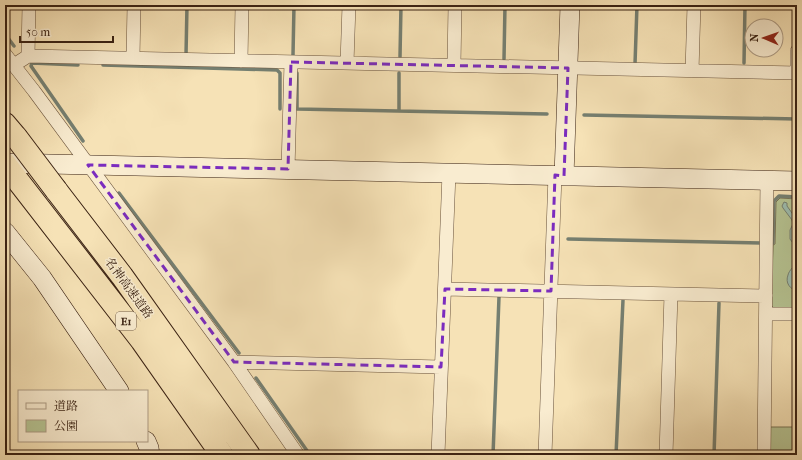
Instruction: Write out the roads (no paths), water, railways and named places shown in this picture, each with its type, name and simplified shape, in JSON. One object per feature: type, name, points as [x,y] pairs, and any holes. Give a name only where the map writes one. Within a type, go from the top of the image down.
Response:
[{"type":"highway","name":"名神高速道路","points":[[10,131],[122,276],[248,455]]},
{"type":"highway","name":"名神高速道路","points":[[5,163],[142,341],[222,455]]},
{"type":"highway","points":[[142,341],[157,383],[205,455]]},
{"type":"street","points":[[28,56],[29,5]]},
{"type":"street","points":[[133,58],[134,5]]},
{"type":"street","points":[[240,61],[242,5]]},
{"type":"street","points":[[347,63],[349,5]]},
{"type":"street","points":[[454,66],[455,5]]},
{"type":"street","points":[[545,455],[551,291],[568,68],[570,5]]},
{"type":"street","points":[[692,71],[694,5]]},
{"type":"street","points":[[14,65],[28,56],[797,73],[797,51]]},
{"type":"street","points":[[5,54],[234,362],[298,455]]},
{"type":"street","points":[[288,169],[291,62]]},
{"type":"street","points":[[5,163],[797,181]]},
{"type":"street","points":[[438,455],[449,173]]},
{"type":"street","points":[[764,455],[767,180]]},
{"type":"street","points":[[5,232],[42,278],[119,390]]},
{"type":"street","points":[[445,289],[766,296]]},
{"type":"street","points":[[666,455],[671,294]]},
{"type":"street","points":[[766,314],[797,314]]},
{"type":"street","points":[[234,362],[441,367]]},
{"type":"street","points":[[146,442],[150,455]]},
{"type":"waterway","points":[[186,55],[187,5]]},
{"type":"waterway","points":[[293,55],[294,5]]},
{"type":"waterway","points":[[400,57],[401,5]]},
{"type":"waterway","points":[[504,59],[505,5]]},
{"type":"waterway","points":[[635,64],[637,5]]},
{"type":"waterway","points":[[744,63],[745,5]]},
{"type":"waterway","points":[[5,34],[14,46]]},
{"type":"waterway","points":[[78,65],[32,63],[31,66],[83,141]]},
{"type":"waterway","points":[[103,65],[277,70],[280,73],[280,109]]},
{"type":"waterway","points":[[297,73],[297,109],[547,114]]},
{"type":"waterway","points":[[399,73],[399,111]]},
{"type":"waterway","points":[[584,115],[797,119]]},
{"type":"waterway","points":[[119,193],[239,353]]},
{"type":"waterway","points":[[773,243],[774,201],[779,196],[797,197]]},
{"type":"waterway","points":[[568,239],[761,243]]},
{"type":"waterway","points":[[493,455],[499,297]]},
{"type":"waterway","points":[[616,455],[623,300]]},
{"type":"waterway","points":[[714,455],[719,303]]},
{"type":"waterway","points":[[256,378],[310,455]]}]
